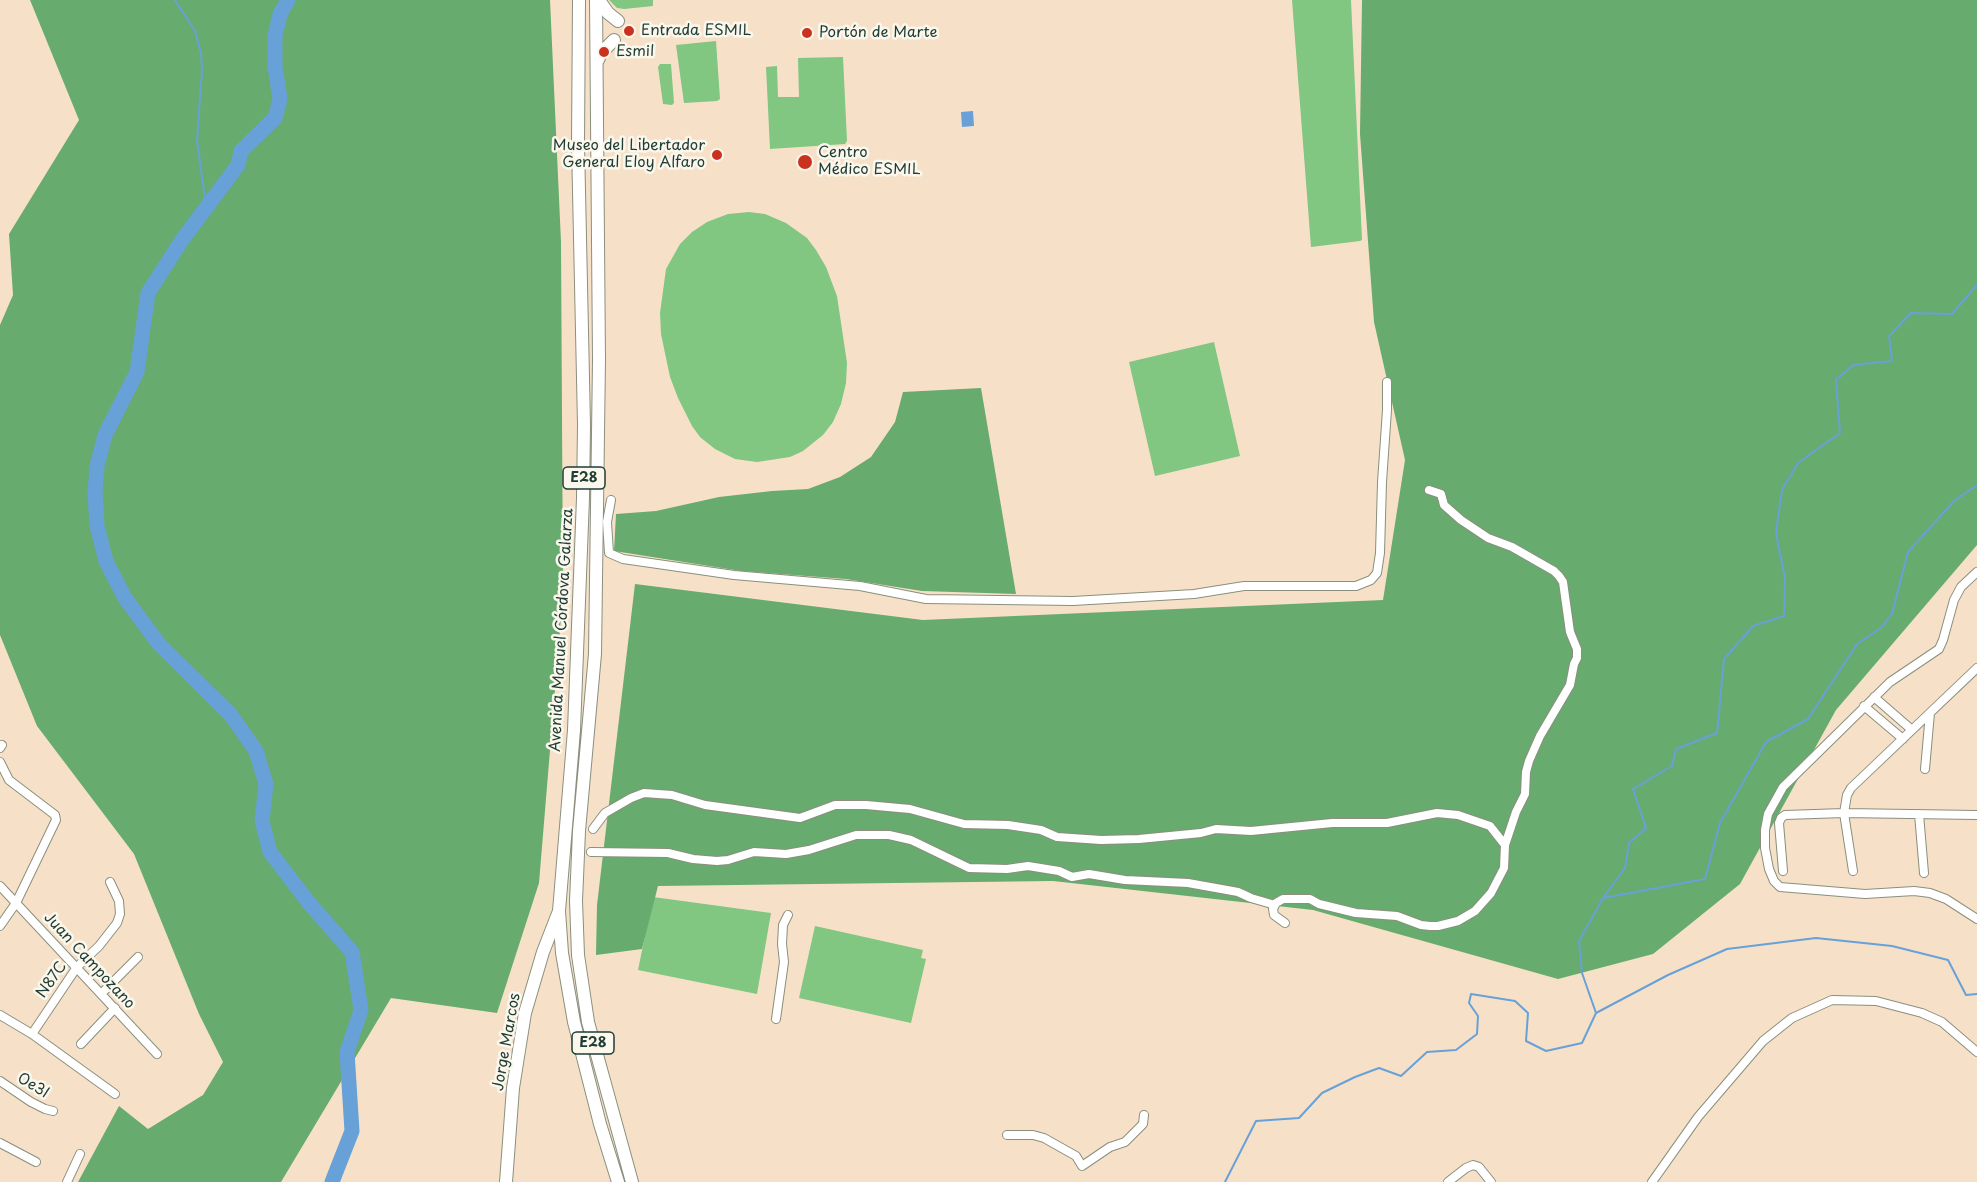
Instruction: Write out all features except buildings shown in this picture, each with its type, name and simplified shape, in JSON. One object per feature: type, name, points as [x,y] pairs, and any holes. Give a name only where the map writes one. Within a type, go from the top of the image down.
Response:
[{"type":"main road","name":"Avenida Manuel Córdova Galarza","points":[[579,0],[578,133],[584,370],[584,498],[574,730],[559,912],[562,953],[574,1022],[600,1124],[618,1182]]},
{"type":"main road","name":"Avenida Manuel Córdova Galarza","points":[[598,0],[599,360],[595,654],[579,831],[578,955],[588,1022],[632,1182]]},
{"type":"main road","points":[[598,0],[618,21]]},
{"type":"main road","points":[[597,61],[614,40]]},
{"type":"main road","name":"Jorge Marcos","points":[[506,1182],[513,1088],[525,1013],[543,952],[559,912]]},
{"type":"street","points":[[610,500],[607,522],[609,553],[623,559],[734,575],[860,586],[926,599],[1073,601],[1194,594],[1245,586],[1356,586],[1371,580],[1377,573],[1380,554],[1387,382]]},
{"type":"street","points":[[1285,924],[1274,915],[1273,909],[1283,899],[1310,899],[1319,904],[1356,913],[1397,916],[1420,925],[1430,926],[1447,925],[1466,916],[1482,904],[1491,893],[1504,868],[1505,845],[1516,812],[1525,794],[1529,761],[1540,736],[1570,685],[1577,649],[1570,632],[1563,582],[1559,576],[1512,547],[1488,538],[1461,520],[1444,505],[1441,494],[1429,490]]},
{"type":"street","points":[[1977,572],[1961,587],[1954,600],[1939,649],[1890,682],[1782,787],[1768,814],[1765,839],[1769,869],[1774,881],[1780,887],[1865,894],[1914,891],[1930,893],[1946,899],[1977,919]]},
{"type":"street","points":[[1853,872],[1844,813],[1847,795],[1851,788],[1977,668]]},
{"type":"street","points":[[1874,697],[1912,730]]},
{"type":"street","points":[[1864,706],[1903,739]]},
{"type":"street","points":[[1925,769],[1930,713]]},
{"type":"street","points":[[0,762],[9,780],[55,815],[56,820],[16,903],[0,926]]},
{"type":"street","points":[[593,829],[605,813],[644,793],[672,795],[705,805],[745,812],[800,818],[835,806],[866,805],[910,809],[964,824],[1008,825],[1041,830],[1058,837],[1101,840],[1139,839],[1201,833],[1216,829],[1251,831],[1332,823],[1386,823],[1437,813],[1458,815],[1490,826],[1505,845]]},
{"type":"street","points":[[1783,871],[1779,823],[1785,815],[1844,813],[1977,815]]},
{"type":"street","points":[[1919,814],[1924,873]]},
{"type":"street","points":[[591,852],[669,853],[693,859],[717,861],[754,852],[786,855],[856,835],[889,835],[911,840],[969,868],[1028,866],[1059,871],[1072,877],[1089,874],[1125,880],[1188,883],[1238,892],[1275,905]]},
{"type":"street","name":"N87C","points":[[32,1034],[77,967],[99,946],[117,923],[120,914],[119,901],[110,882]]},
{"type":"street","name":"Juan Campozano","points":[[0,886],[157,1054]]},
{"type":"street","points":[[776,1019],[784,962],[783,924],[788,915]]},
{"type":"street","points":[[102,994],[138,957]]},
{"type":"street","points":[[1652,1182],[1698,1117],[1763,1041],[1792,1018],[1832,1000],[1876,1001],[1922,1013],[1942,1022],[1977,1052]]},
{"type":"street","points":[[81,1044],[115,1008]]},
{"type":"street","points":[[0,1015],[32,1034],[116,1094]]},
{"type":"street","name":"Oe3I","points":[[0,1081],[31,1102],[54,1111]]},
{"type":"street","points":[[1006,1135],[1033,1135],[1044,1138],[1076,1156],[1082,1166],[1110,1147],[1125,1142],[1143,1124],[1144,1115]]},
{"type":"street","points":[[0,1143],[36,1162]]},
{"type":"street","points":[[67,1182],[80,1154]]},
{"type":"street","points":[[1448,1182],[1473,1165],[1479,1167],[1491,1182]]},
{"type":"green space","points":[[30,0],[550,0],[561,242],[563,593],[539,883],[497,1013],[391,998],[281,1182],[78,1182],[119,1106],[148,1129],[203,1095],[223,1062],[199,1014],[134,854],[37,726],[0,635],[0,325],[13,295],[9,234],[79,120]]},
{"type":"green space","points":[[609,0],[653,0],[653,6],[624,9],[617,8]]},
{"type":"green space","points":[[1292,0],[1351,0],[1362,240],[1360,241],[1311,247]]},
{"type":"green space","points":[[1362,0],[1977,0],[1977,545],[1836,710],[1740,884],[1653,954],[1558,979],[1313,910],[1053,881],[658,886],[642,949],[596,955],[597,905],[635,584],[923,620],[1383,600],[1405,460],[1374,322],[1360,134]]},
{"type":"green space","points":[[716,41],[720,99],[684,103],[676,45]]},
{"type":"green space","points":[[843,57],[847,141],[845,144],[770,149],[766,67],[777,66],[778,97],[799,97],[798,58]]},
{"type":"green space","points":[[660,64],[671,64],[674,103],[672,105],[663,104],[658,67]]},
{"type":"green space","points":[[749,212],[765,214],[786,223],[807,238],[816,250],[826,267],[837,296],[847,363],[846,383],[841,404],[833,422],[823,435],[803,451],[790,457],[757,462],[735,459],[715,449],[700,437],[692,426],[670,377],[661,334],[660,313],[666,269],[680,244],[707,222],[728,214]]},
{"type":"green space","points":[[1214,342],[1240,456],[1155,476],[1129,362]]},
{"type":"green space","points":[[981,388],[1016,594],[922,591],[846,579],[741,571],[614,551],[616,514],[656,511],[719,497],[808,489],[840,477],[871,457],[895,422],[903,392]]},
{"type":"green space","points":[[653,897],[771,913],[757,994],[638,970]]},
{"type":"green space","points":[[815,926],[923,950],[921,958],[926,959],[911,1023],[799,998]]},
{"type":"water","points":[[973,111],[974,126],[962,127],[961,112]]},
{"type":"waterway","points":[[175,0],[195,31],[201,53],[197,140],[206,207]]},
{"type":"waterway","points":[[288,0],[280,14],[275,36],[275,67],[280,99],[275,118],[241,151],[238,165],[182,240],[148,293],[137,372],[105,435],[97,466],[95,493],[97,526],[106,561],[125,598],[159,644],[231,715],[256,751],[266,784],[262,821],[270,852],[309,903],[352,952],[361,1010],[347,1052],[352,1131],[332,1182]]},
{"type":"waterway","points":[[1596,1013],[1582,973],[1579,941],[1603,898],[1625,868],[1629,843],[1646,828],[1633,789],[1672,766],[1676,749],[1717,733],[1724,659],[1753,626],[1784,616],[1785,578],[1776,533],[1782,490],[1798,463],[1840,433],[1836,380],[1853,365],[1892,361],[1889,336],[1911,313],[1952,314],[1977,285]]},
{"type":"waterway","points":[[1603,898],[1705,879],[1720,823],[1766,742],[1808,719],[1857,644],[1881,628],[1892,614],[1908,552],[1954,501],[1977,485]]},
{"type":"waterway","points":[[1225,1182],[1256,1121],[1299,1118],[1322,1093],[1355,1077],[1379,1068],[1401,1076],[1427,1052],[1456,1050],[1477,1034],[1478,1016],[1469,1003],[1471,994],[1515,1001],[1528,1013],[1526,1041],[1546,1051],[1582,1043],[1596,1013],[1668,975],[1727,949],[1816,938],[1892,946],[1948,960],[1966,995],[1977,994]]},
{"type":"place","name":"Entrada ESMIL","points":[[629,31]]},
{"type":"place","name":"Portón de Marte","points":[[807,33]]},
{"type":"place","name":"Esmil","points":[[604,52]]},
{"type":"place","name":"Museo del Libertador General Eloy Alfaro","points":[[717,155]]},
{"type":"place","name":"Centro Médico ESMIL","points":[[805,162]]}]
